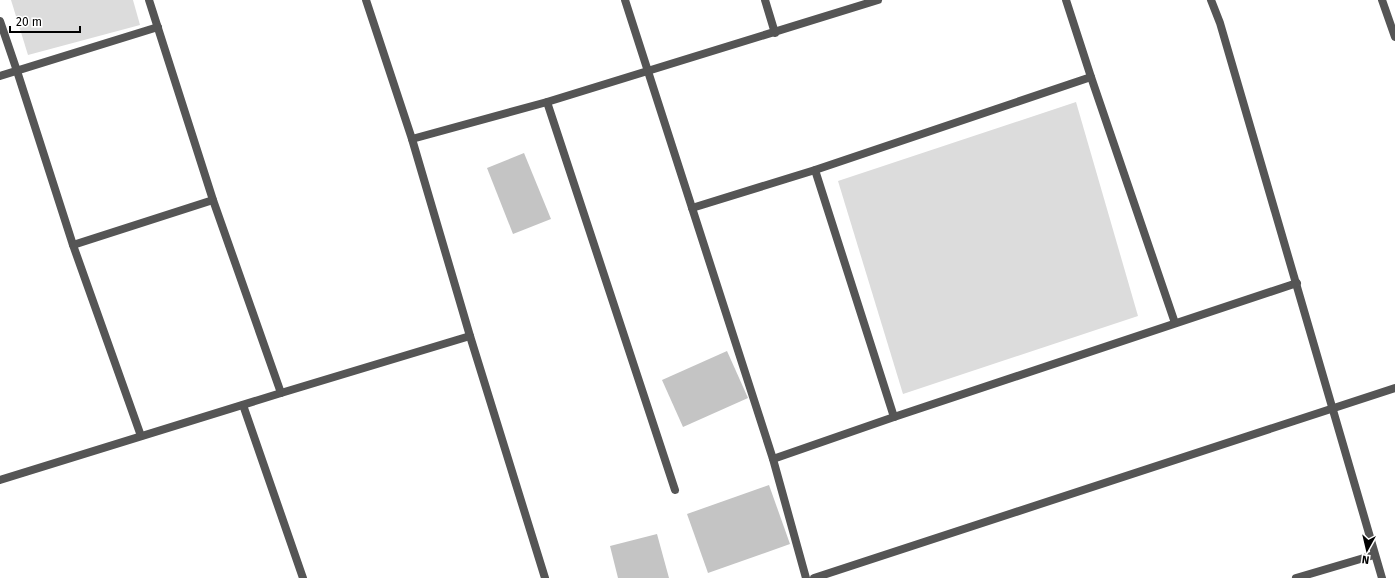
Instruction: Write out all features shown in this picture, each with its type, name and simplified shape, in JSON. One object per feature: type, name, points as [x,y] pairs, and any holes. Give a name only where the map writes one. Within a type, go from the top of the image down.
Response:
[{"type":"street","points":[[149,0],[213,200],[281,393]]},
{"type":"street","points":[[366,0],[412,139],[470,336],[545,578]]},
{"type":"street","points":[[625,0],[773,459],[806,578]]},
{"type":"street","points":[[766,0],[775,33]]},
{"type":"street","points":[[412,139],[547,102],[648,72],[878,0]]},
{"type":"street","points":[[1066,0],[1175,324]]},
{"type":"street","points":[[1211,0],[1222,31],[1297,284],[1374,555],[1382,578]]},
{"type":"street","points":[[1382,0],[1395,37]]},
{"type":"street","points":[[0,21],[73,245],[141,436]]},
{"type":"street","points":[[0,76],[158,27]]},
{"type":"street","points":[[692,208],[815,170],[1091,77]]},
{"type":"street","points":[[547,102],[675,490]]},
{"type":"street","points":[[815,170],[894,417]]},
{"type":"street","points":[[73,245],[213,200]]},
{"type":"street","points":[[773,459],[894,417],[1297,284]]},
{"type":"street","points":[[0,480],[470,336]]},
{"type":"street","points":[[814,578],[1395,388]]},
{"type":"street","points":[[243,405],[303,578]]},
{"type":"street","points":[[1296,578],[1374,555]]},
{"type":"shaded area","points":[[11,0],[133,0],[140,25],[28,55]]},
{"type":"shaded area","points":[[1076,102],[1138,316],[903,394],[838,181]]},
{"type":"building","points":[[524,153],[551,219],[513,234],[487,168]]},
{"type":"building","points":[[727,351],[748,398],[683,427],[662,380]]},
{"type":"building","points":[[769,485],[790,544],[708,573],[687,514]]},
{"type":"building","points":[[657,534],[669,578],[618,578],[610,546]]}]
